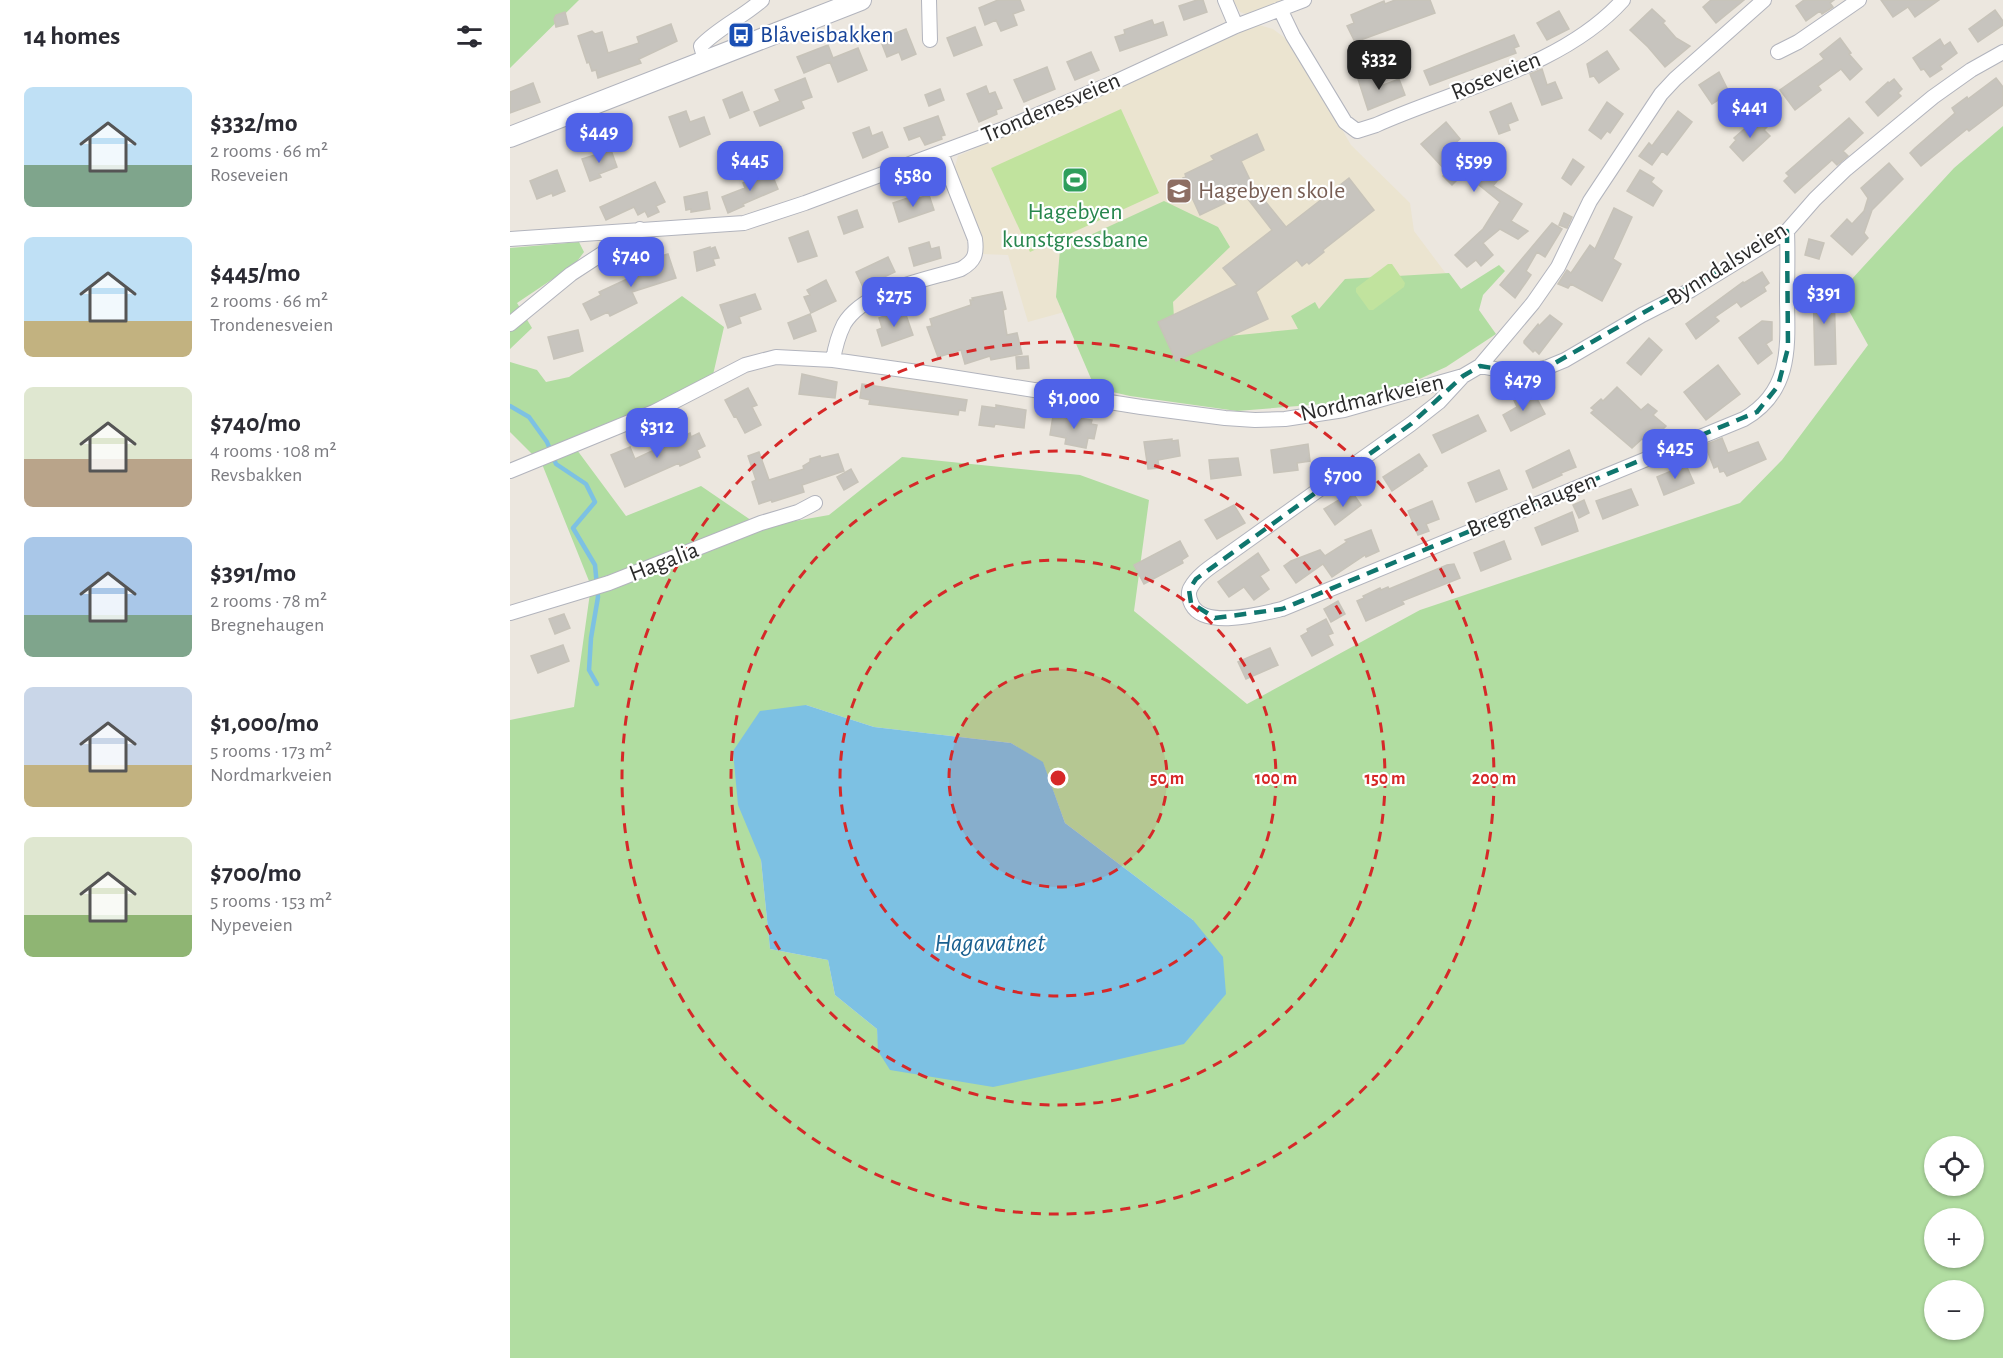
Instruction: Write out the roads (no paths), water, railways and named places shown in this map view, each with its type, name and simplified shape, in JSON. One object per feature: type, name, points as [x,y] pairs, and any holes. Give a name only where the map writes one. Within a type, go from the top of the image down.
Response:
[{"type":"main road","points":[[510,137],[861,0]]},
{"type":"street","points":[[705,60],[701,46],[712,35],[727,27],[762,0]]},
{"type":"street","points":[[929,0],[930,40]]},
{"type":"street","points":[[1225,0],[1236,26]]},
{"type":"street","name":"Trondenesveien","points":[[510,239],[744,223],[775,214],[941,153],[1114,82],[1236,26],[1304,0]]},
{"type":"street","name":"Roseveien","points":[[1280,9],[1293,36],[1346,122],[1357,131],[1529,64],[1563,47],[1599,24],[1623,0]]},
{"type":"street","name":"Nordmarkveien","points":[[510,471],[654,412],[745,365],[776,357],[833,360],[957,377],[1142,407],[1255,420],[1285,419],[1344,410],[1463,376],[1480,366],[1533,303],[1558,267],[1590,201],[1661,94],[1764,0]]},
{"type":"street","points":[[1778,52],[1798,42],[1859,0]]},
{"type":"street","name":"Bynndalsveien","points":[[1480,366],[1525,373],[1565,360],[1633,320],[1691,290],[1787,231],[1846,169],[1933,97],[1971,70],[2003,52]]},
{"type":"street","points":[[833,360],[838,337],[845,322],[866,302],[901,287],[961,269],[974,258],[977,250],[975,238],[941,153]]},
{"type":"street","points":[[510,324],[571,274],[639,230]]},
{"type":"street","name":"Bregnehaugen","points":[[1463,376],[1439,402],[1412,424],[1197,579],[1189,590],[1189,597],[1195,609],[1215,618],[1242,617],[1282,609],[1757,412],[1778,386],[1788,348],[1787,231]]},
{"type":"street","name":"Hagalia","points":[[510,613],[609,583],[761,523],[798,512],[815,503]]},
{"type":"water","name":"Hagavatnet","points":[[806,705],[874,727],[1011,743],[1043,762],[1065,823],[1193,920],[1223,957],[1226,994],[1184,1044],[1077,1069],[993,1087],[890,1070],[878,1051],[877,1029],[835,995],[828,960],[770,949],[761,860],[738,805],[733,751],[760,711]]},
{"type":"waterway","points":[[510,406],[529,417],[547,442],[556,464],[586,484],[595,502],[573,528],[595,565],[598,597],[591,638],[589,670],[597,684]]},
{"type":"place","name":"Blåveisbakken","points":[[741,35]]},
{"type":"place","name":"Hagebyen kunstgressbane","points":[[1075,180]]},
{"type":"place","name":"Hagebyen skole","points":[[1179,191]]}]
